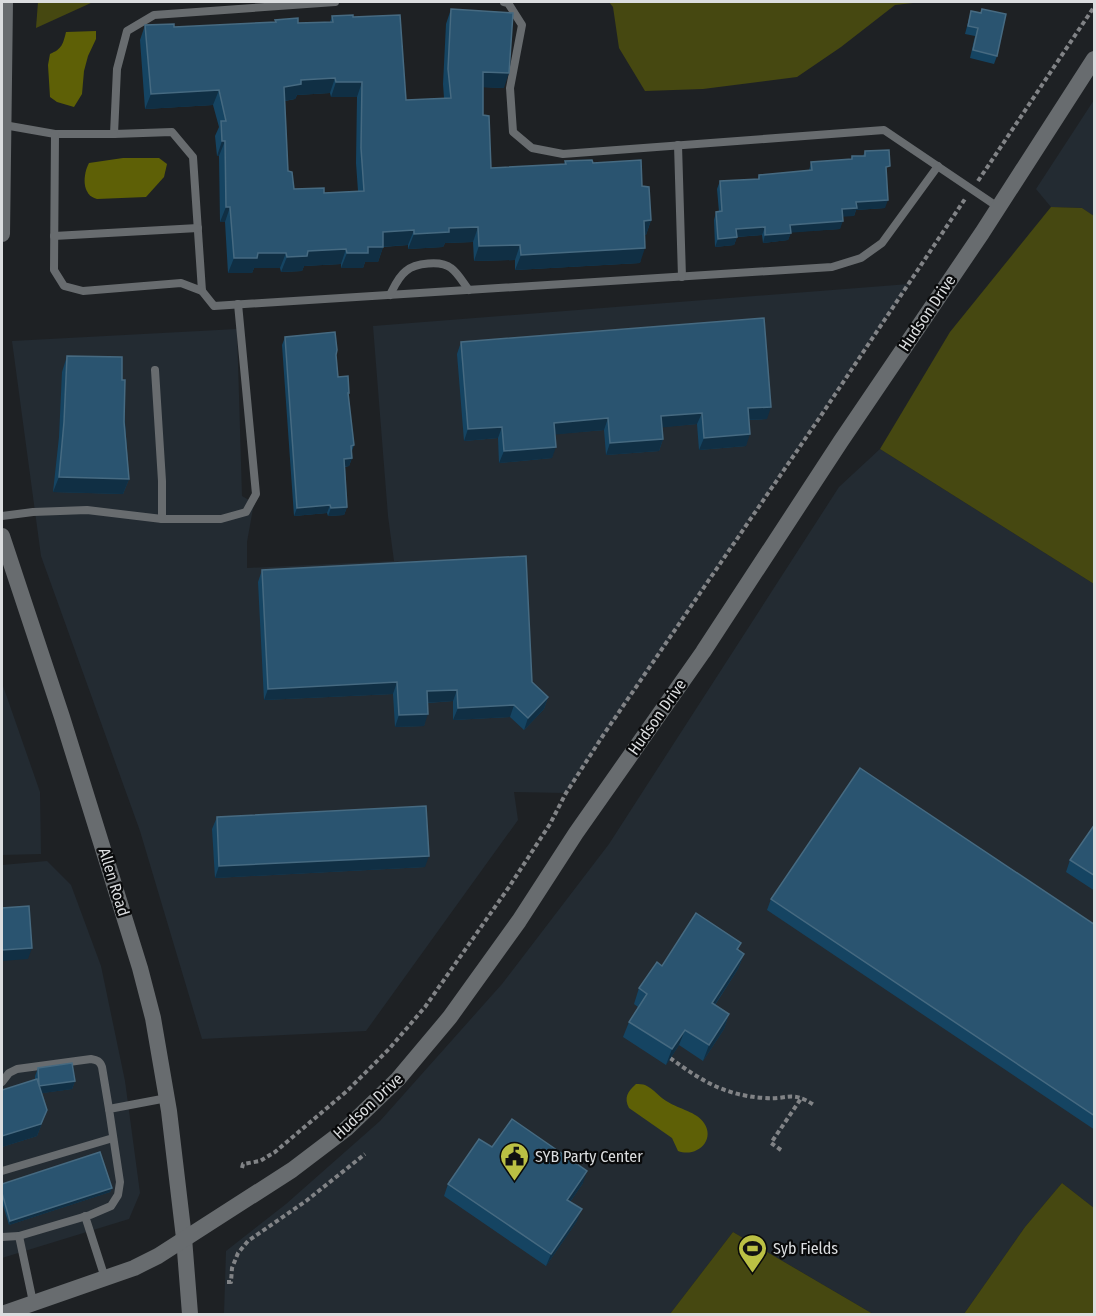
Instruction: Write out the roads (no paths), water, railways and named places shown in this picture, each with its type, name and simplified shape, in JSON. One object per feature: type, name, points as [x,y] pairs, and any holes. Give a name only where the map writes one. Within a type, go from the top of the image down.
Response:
[{"type":"main road","points":[[2,234],[5,2]]},
{"type":"main road","name":"Hudson Drive","points":[[2,1314],[134,1268],[158,1256],[292,1170],[346,1129],[399,1079],[450,1017],[519,921],[576,833],[703,652],[1095,59]]},
{"type":"main road","name":"Allen Road","points":[[2,536],[62,717],[140,968],[153,1018],[167,1098],[184,1238]]},
{"type":"main road","points":[[184,1238],[190,1314]]},
{"type":"lane","points":[[114,134],[117,69],[127,31],[154,15],[335,2]]},
{"type":"lane","points":[[504,2],[508,3],[522,26],[510,88],[513,132],[532,148],[562,154],[884,130],[998,207]]},
{"type":"lane","points":[[3,125],[55,134],[172,132],[193,158],[202,291]]},
{"type":"lane","points":[[55,134],[54,270],[64,286],[83,291],[181,283],[202,291],[214,306],[832,267],[861,258],[882,243],[938,166]]},
{"type":"lane","points":[[678,146],[682,277]]},
{"type":"lane","points":[[54,236],[198,228]]},
{"type":"lane","points":[[390,295],[400,277],[408,269],[421,265],[439,264],[451,267],[469,290]]},
{"type":"lane","points":[[2,516],[33,512],[87,510],[162,519],[221,519],[246,512],[256,494],[238,304]]},
{"type":"lane","points":[[155,370],[162,519]]},
{"type":"lane","points":[[2,1082],[9,1073],[17,1069],[91,1059],[100,1062],[120,1182],[118,1195],[111,1206],[19,1236],[2,1237]]},
{"type":"lane","points":[[109,1109],[167,1098]]},
{"type":"lane","points":[[2,1171],[113,1138]]},
{"type":"lane","points":[[85,1216],[105,1278]]},
{"type":"lane","points":[[19,1236],[33,1302]]},
{"type":"place","name":"SYB Party Center","points":[[514,1182]]},
{"type":"place","name":"Syb Fields","points":[[752,1274]]}]
